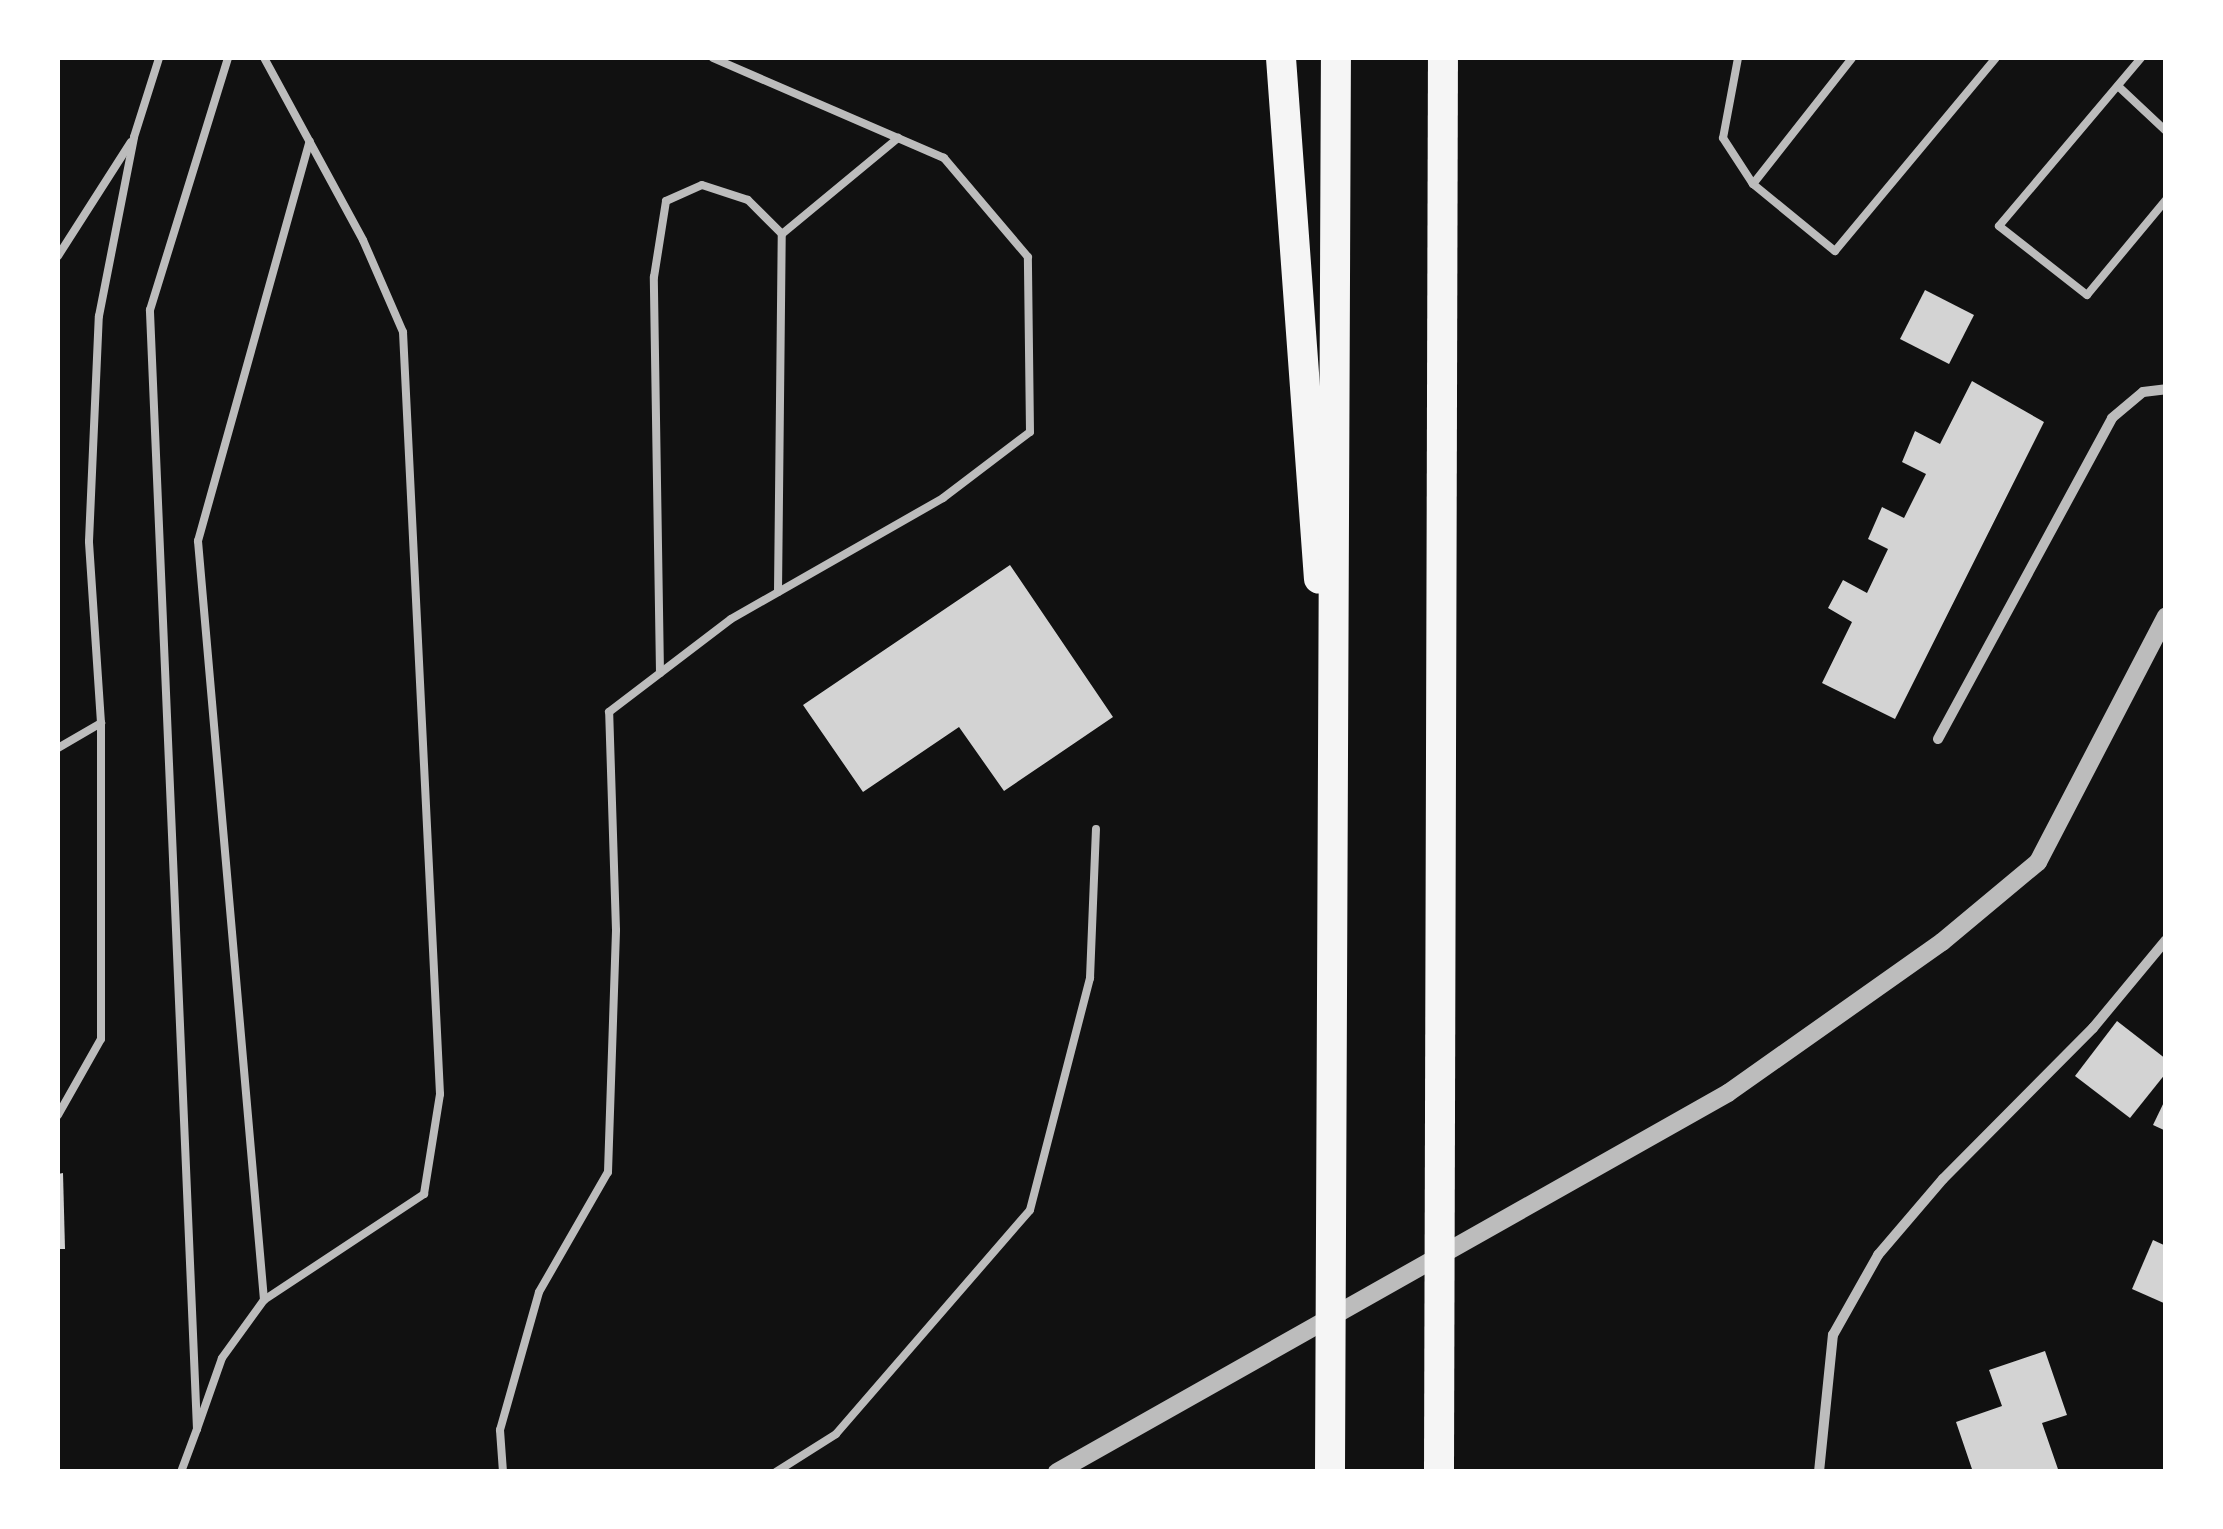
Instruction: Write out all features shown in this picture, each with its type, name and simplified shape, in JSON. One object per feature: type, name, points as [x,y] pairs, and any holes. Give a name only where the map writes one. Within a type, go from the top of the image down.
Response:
[{"type":"highway","points":[[1280,58],[1337,831]]},
{"type":"highway","points":[[1330,1472],[1337,831],[1336,58]]},
{"type":"highway","points":[[1439,1472],[1443,58]]},
{"type":"street","points":[[1938,739],[2112,418],[2144,392],[2166,389]]},
{"type":"street","points":[[1057,1472],[1100,1444],[1728,1093],[1942,942],[2038,862],[2166,616]]},
{"type":"street","points":[[1819,1472],[1833,1334],[1878,1255],[1942,1179],[2093,1028],[2166,940]]},
{"type":"lane","points":[[58,1116],[101,1038],[101,724],[89,541],[99,316],[134,137],[159,58]]},
{"type":"lane","points":[[197,1429],[150,310],[228,58]]},
{"type":"lane","points":[[181,1472],[222,1358],[264,1300],[424,1194],[440,1094],[403,332],[310,141],[264,58]]},
{"type":"lane","points":[[503,1472],[500,1430],[539,1292],[608,1172],[616,930],[609,712],[660,672],[778,592],[943,498],[1030,432],[1028,258],[944,158],[713,58]]},
{"type":"lane","points":[[1738,58],[1723,138],[1753,184],[1835,250],[1996,58]]},
{"type":"lane","points":[[1753,184],[1852,58]]},
{"type":"lane","points":[[2141,58],[2000,226],[2087,295],[2166,200]]},
{"type":"lane","points":[[2118,86],[2166,130]]},
{"type":"lane","points":[[58,256],[134,137]]},
{"type":"lane","points":[[782,234],[898,138]]},
{"type":"lane","points":[[264,1300],[198,541],[310,141]]},
{"type":"lane","points":[[660,672],[654,277],[666,200],[702,185],[748,200],[782,234],[778,592]]},
{"type":"lane","points":[[58,748],[101,724]]},
{"type":"lane","points":[[776,1472],[836,1434],[1030,1210],[1090,978],[1096,830]]},
{"type":"building","points":[[1925,290],[1974,315],[1949,364],[1900,339]]},
{"type":"building","points":[[1972,381],[2044,422],[1895,719],[1822,683],[1852,622],[1828,608],[1843,580],[1867,593],[1888,549],[1868,539],[1882,507],[1904,518],[1926,474],[1902,462],[1915,431],[1940,444]]},
{"type":"building","points":[[1010,565],[1113,717],[1004,791],[959,727],[863,792],[803,705]]},
{"type":"building","points":[[2117,1021],[2166,1059],[2166,1073],[2130,1118],[2075,1076]]},
{"type":"building","points":[[2166,1098],[2166,1131],[2153,1125]]},
{"type":"building","points":[[63,1173],[65,1249],[58,1249],[58,1174]]},
{"type":"building","points":[[2153,1240],[2166,1246],[2166,1304],[2132,1289]]},
{"type":"building","points":[[2045,1351],[2067,1415],[2042,1423],[2059,1472],[1973,1472],[1956,1422],[2002,1406],[1989,1370]]}]
